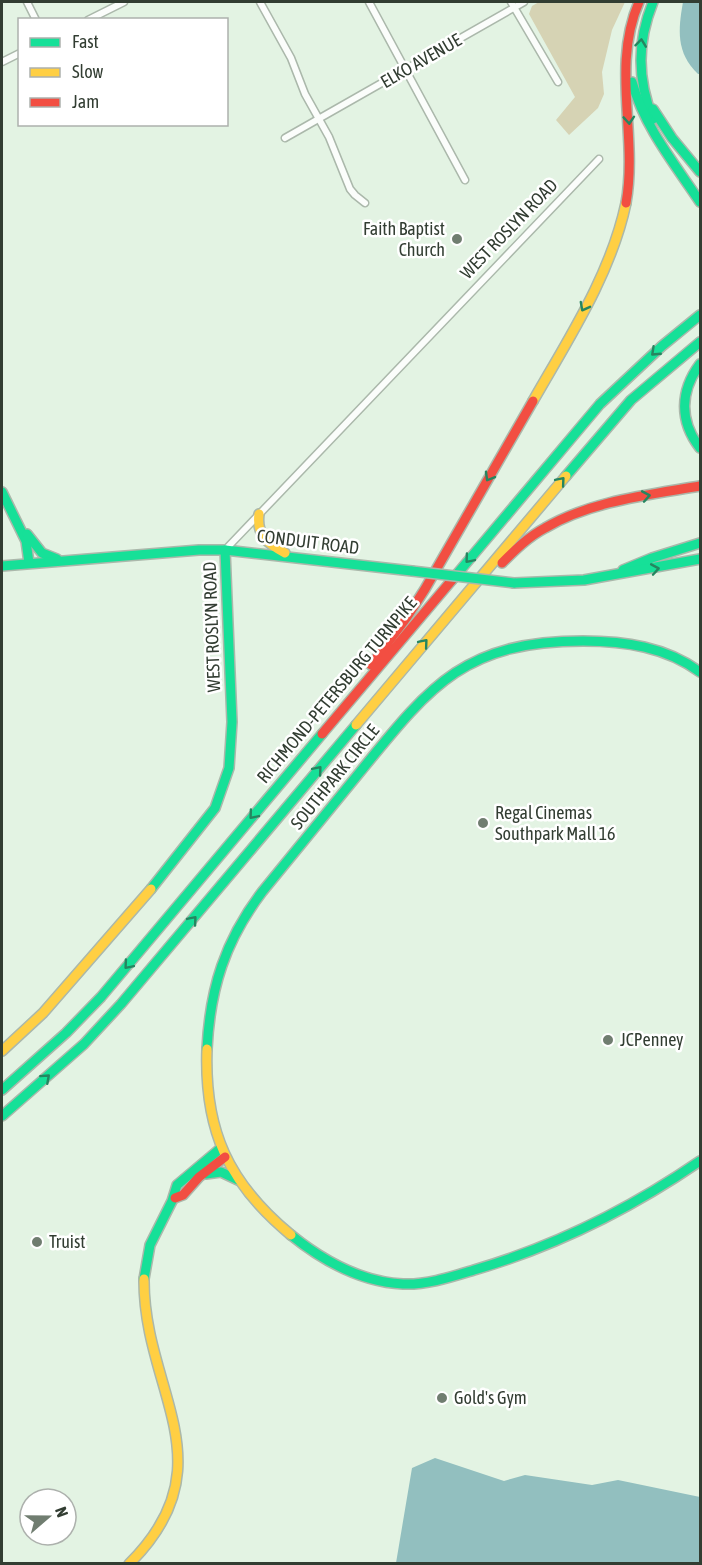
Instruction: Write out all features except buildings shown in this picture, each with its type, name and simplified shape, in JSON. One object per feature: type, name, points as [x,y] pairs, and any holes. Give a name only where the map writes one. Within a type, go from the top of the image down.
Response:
[{"type":"main road","points":[[640,2],[630,45],[630,70],[634,91],[648,124],[700,202]]},
{"type":"main road","points":[[322,734],[425,589],[559,355],[607,261],[621,224],[628,182],[630,145],[626,45],[632,14],[640,2]]},
{"type":"main road","points":[[653,2],[641,38],[640,64],[643,87],[653,120],[700,190]]},
{"type":"main road","points":[[643,87],[662,125],[700,171]]},
{"type":"main road","name":"RICHMOND-PETERSBURG TURNPIKE","points":[[2,1090],[66,1033],[101,997],[600,404],[662,346],[700,315]]},
{"type":"main road","name":"RICHMOND-PETERSBURG TURNPIKE","points":[[2,1116],[84,1044],[121,1004],[631,400],[700,342]]},
{"type":"main road","points":[[700,364],[688,384],[684,406],[687,428],[700,448]]},
{"type":"main road","points":[[442,622],[470,601],[524,540],[548,524],[576,512],[611,502],[700,486]]},
{"type":"main road","points":[[2,492],[26,541],[29,563]]},
{"type":"main road","points":[[260,514],[258,525],[262,537],[268,544],[290,556]]},
{"type":"main road","points":[[15,518],[39,551],[62,561]]},
{"type":"main road","name":"CONDUIT ROAD","points":[[609,576],[651,558],[700,543]]},
{"type":"main road","name":"CONDUIT ROAD","points":[[2,566],[199,550],[225,550],[514,584],[570,583],[700,560]]},
{"type":"main road","name":"WEST ROSLYN ROAD","points":[[2,1052],[43,1013],[160,878],[215,808],[230,768],[232,722],[225,550]]},
{"type":"main road","name":"SOUTHPARK CIRCLE","points":[[700,672],[676,656],[652,648],[606,642],[555,641],[498,651],[479,658],[444,680],[418,702],[262,892],[241,924],[225,955],[211,1008],[208,1078],[212,1123],[225,1157],[242,1183],[276,1221],[323,1257],[351,1271],[386,1283],[418,1284],[489,1266],[589,1227],[645,1197],[700,1161]]},
{"type":"main road","points":[[129,1563],[153,1539],[172,1500],[178,1475],[179,1454],[176,1436],[143,1294],[146,1262],[158,1226],[175,1198],[177,1185],[221,1148]]},
{"type":"main road","points":[[175,1198],[183,1195],[199,1177],[225,1157]]},
{"type":"main road","points":[[199,1177],[215,1171],[232,1176],[242,1183]]},
{"type":"street","points":[[27,2],[35,18]]},
{"type":"street","points":[[92,18],[124,2]]},
{"type":"street","points":[[260,2],[291,58],[305,94],[329,137],[350,189],[365,203]]},
{"type":"street","points":[[369,2],[465,180]]},
{"type":"street","name":"ELKO AVENUE","points":[[285,138],[406,69],[513,4],[524,2]]},
{"type":"street","points":[[513,4],[558,82]]},
{"type":"street","points":[[2,62],[18,54]]},
{"type":"street","name":"WEST ROSLYN ROAD","points":[[225,550],[599,159]]},
{"type":"shaded area","points":[[539,2],[625,2],[612,30],[602,72],[604,94],[598,108],[569,135],[556,120],[575,97],[529,14],[532,6]]},
{"type":"water","points":[[683,2],[700,2],[700,74],[686,58],[680,41]]},
{"type":"water","points":[[435,1458],[504,1481],[525,1475],[592,1485],[618,1480],[700,1497],[700,1563],[396,1563],[412,1468]]},
{"type":"traffic: fast","points":[[653,2],[644,32],[641,60],[644,89],[653,119]]},
{"type":"traffic: fast","points":[[632,82],[652,130],[700,202]]},
{"type":"traffic: fast","points":[[653,109],[672,138],[700,172]]},
{"type":"traffic: fast","points":[[452,580],[600,404],[662,346],[700,315]]},
{"type":"traffic: fast","points":[[566,476],[631,400],[700,342]]},
{"type":"traffic: fast","points":[[700,364],[689,385],[685,406],[688,427],[700,448]]},
{"type":"traffic: fast","points":[[2,492],[26,541],[29,563]]},
{"type":"traffic: fast","points":[[27,534],[42,553],[57,559]]},
{"type":"traffic: fast","points":[[623,570],[700,543]]},
{"type":"traffic: fast","points":[[2,566],[199,550],[225,550],[412,571]]},
{"type":"traffic: fast","points":[[151,889],[215,808],[229,768],[232,722],[225,550]]},
{"type":"traffic: fast","points":[[514,583],[584,580],[700,559]]},
{"type":"traffic: fast","points":[[412,571],[514,583]]},
{"type":"traffic: fast","points":[[207,1049],[216,985],[229,947],[249,910],[408,715],[453,674],[479,660],[508,649],[542,643],[583,641],[614,642],[644,647],[687,663],[700,672]]},
{"type":"traffic: fast","points":[[2,1116],[84,1044],[121,1004],[356,725]]},
{"type":"traffic: fast","points":[[2,1090],[66,1033],[101,997],[322,734]]},
{"type":"traffic: fast","points":[[144,1279],[150,1245],[172,1201],[177,1185],[221,1148]]},
{"type":"traffic: fast","points":[[291,1235],[329,1261],[357,1274],[403,1284],[430,1282],[504,1260],[563,1238],[647,1195],[700,1161]]},
{"type":"traffic: fast","points":[[206,1174],[221,1172],[238,1180]]},
{"type":"traffic: slow","points":[[533,401],[599,280],[610,255],[626,203]]},
{"type":"traffic: slow","points":[[356,725],[566,476]]},
{"type":"traffic: slow","points":[[259,514],[259,528],[264,538],[285,553]]},
{"type":"traffic: slow","points":[[2,1051],[43,1013],[151,889]]},
{"type":"traffic: slow","points":[[207,1049],[210,1105],[224,1153],[236,1175],[251,1195],[291,1235]]},
{"type":"traffic: slow","points":[[129,1564],[159,1528],[174,1493],[178,1459],[174,1426],[147,1319],[144,1279]]},
{"type":"traffic: jam","points":[[626,203],[629,178],[627,51],[631,26],[639,2]]},
{"type":"traffic: jam","points":[[371,665],[425,589],[533,401]]},
{"type":"traffic: jam","points":[[502,563],[539,532],[581,511],[620,500],[700,486]]},
{"type":"traffic: jam","points":[[322,734],[452,580]]},
{"type":"traffic: jam","points":[[175,1198],[183,1195],[199,1177],[225,1157]]},
{"type":"place","name":"Faith Baptist Church","points":[[457,239]]},
{"type":"place","name":"Regal Cinemas Southpark Mall 16","points":[[483,823]]},
{"type":"place","name":"JCPenney","points":[[608,1040]]},
{"type":"place","name":"Truist","points":[[37,1242]]},
{"type":"place","name":"Gold's Gym","points":[[442,1398]]}]
